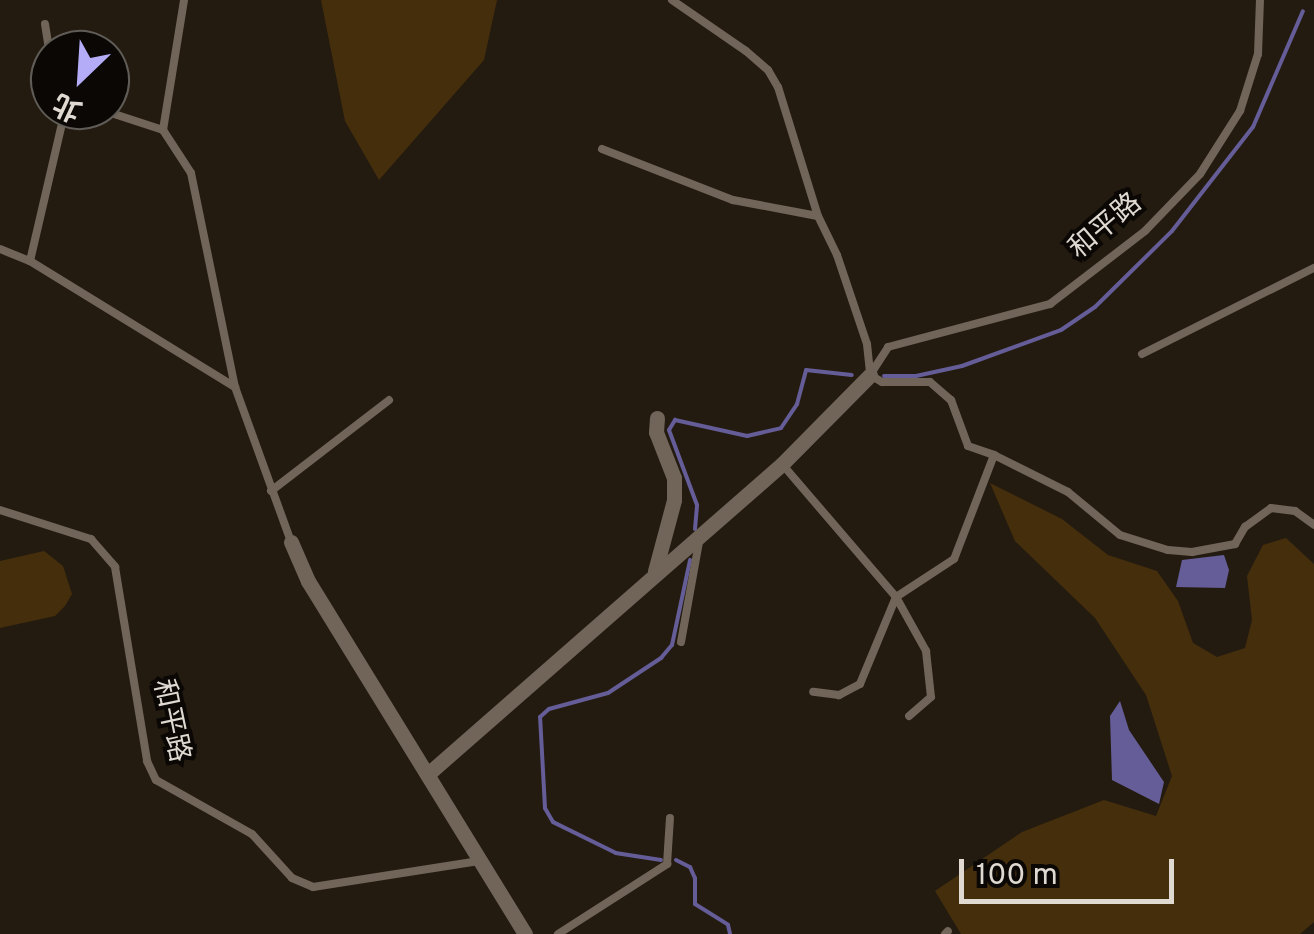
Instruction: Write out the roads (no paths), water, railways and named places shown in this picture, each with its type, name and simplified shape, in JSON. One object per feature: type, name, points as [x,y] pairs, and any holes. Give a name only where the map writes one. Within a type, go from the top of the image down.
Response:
[{"type":"street","name":"和平路","points":[[429,773],[782,464],[870,376]]},
{"type":"street","points":[[653,575],[674,500],[674,478],[656,432],[657,418]]},
{"type":"street","points":[[291,542],[308,581],[526,934]]},
{"type":"lane","points":[[163,130],[184,0]]},
{"type":"lane","points":[[672,0],[768,70],[778,87],[818,216],[837,255],[866,344],[870,376],[882,382],[930,382],[951,400],[968,446],[994,454],[1068,492],[1120,535],[1168,550],[1192,552],[1235,544],[1245,527],[1271,508],[1295,511],[1314,525]]},
{"type":"lane","name":"和平路","points":[[870,376],[888,347],[1050,304],[1145,231],[1200,174],[1240,111],[1258,54],[1260,0]]},
{"type":"lane","points":[[45,24],[46,30]]},
{"type":"lane","points":[[130,119],[163,130],[192,172],[235,387],[291,542]]},
{"type":"lane","points":[[30,261],[61,130]]},
{"type":"lane","points":[[602,149],[732,200],[818,216]]},
{"type":"lane","points":[[0,249],[30,261],[235,387]]},
{"type":"lane","points":[[1142,354],[1314,268]]},
{"type":"lane","points":[[271,492],[389,400]]},
{"type":"lane","points":[[814,692],[839,695],[860,684],[896,598],[954,559],[994,454]]},
{"type":"lane","points":[[782,464],[896,598],[926,651],[931,698],[909,716]]},
{"type":"lane","name":"和平路","points":[[0,510],[91,539],[115,567],[148,761],[156,780],[252,834],[292,878],[312,887],[479,861]]},
{"type":"lane","points":[[680,642],[700,537]]},
{"type":"lane","points":[[558,934],[668,864],[670,818]]},
{"type":"waterway","points":[[884,376],[916,376],[962,366],[1061,330],[1095,307],[1172,231],[1253,127],[1303,11]]},
{"type":"waterway","points":[[695,529],[697,505],[669,430],[675,420],[747,436],[781,428],[797,404],[806,370],[852,375]]},
{"type":"waterway","points":[[661,860],[616,853],[553,822],[545,808],[540,717],[549,709],[608,693],[661,658],[672,645],[690,560]]},
{"type":"waterway","points":[[676,860],[690,867],[695,878],[695,904],[728,925],[730,934]]}]
